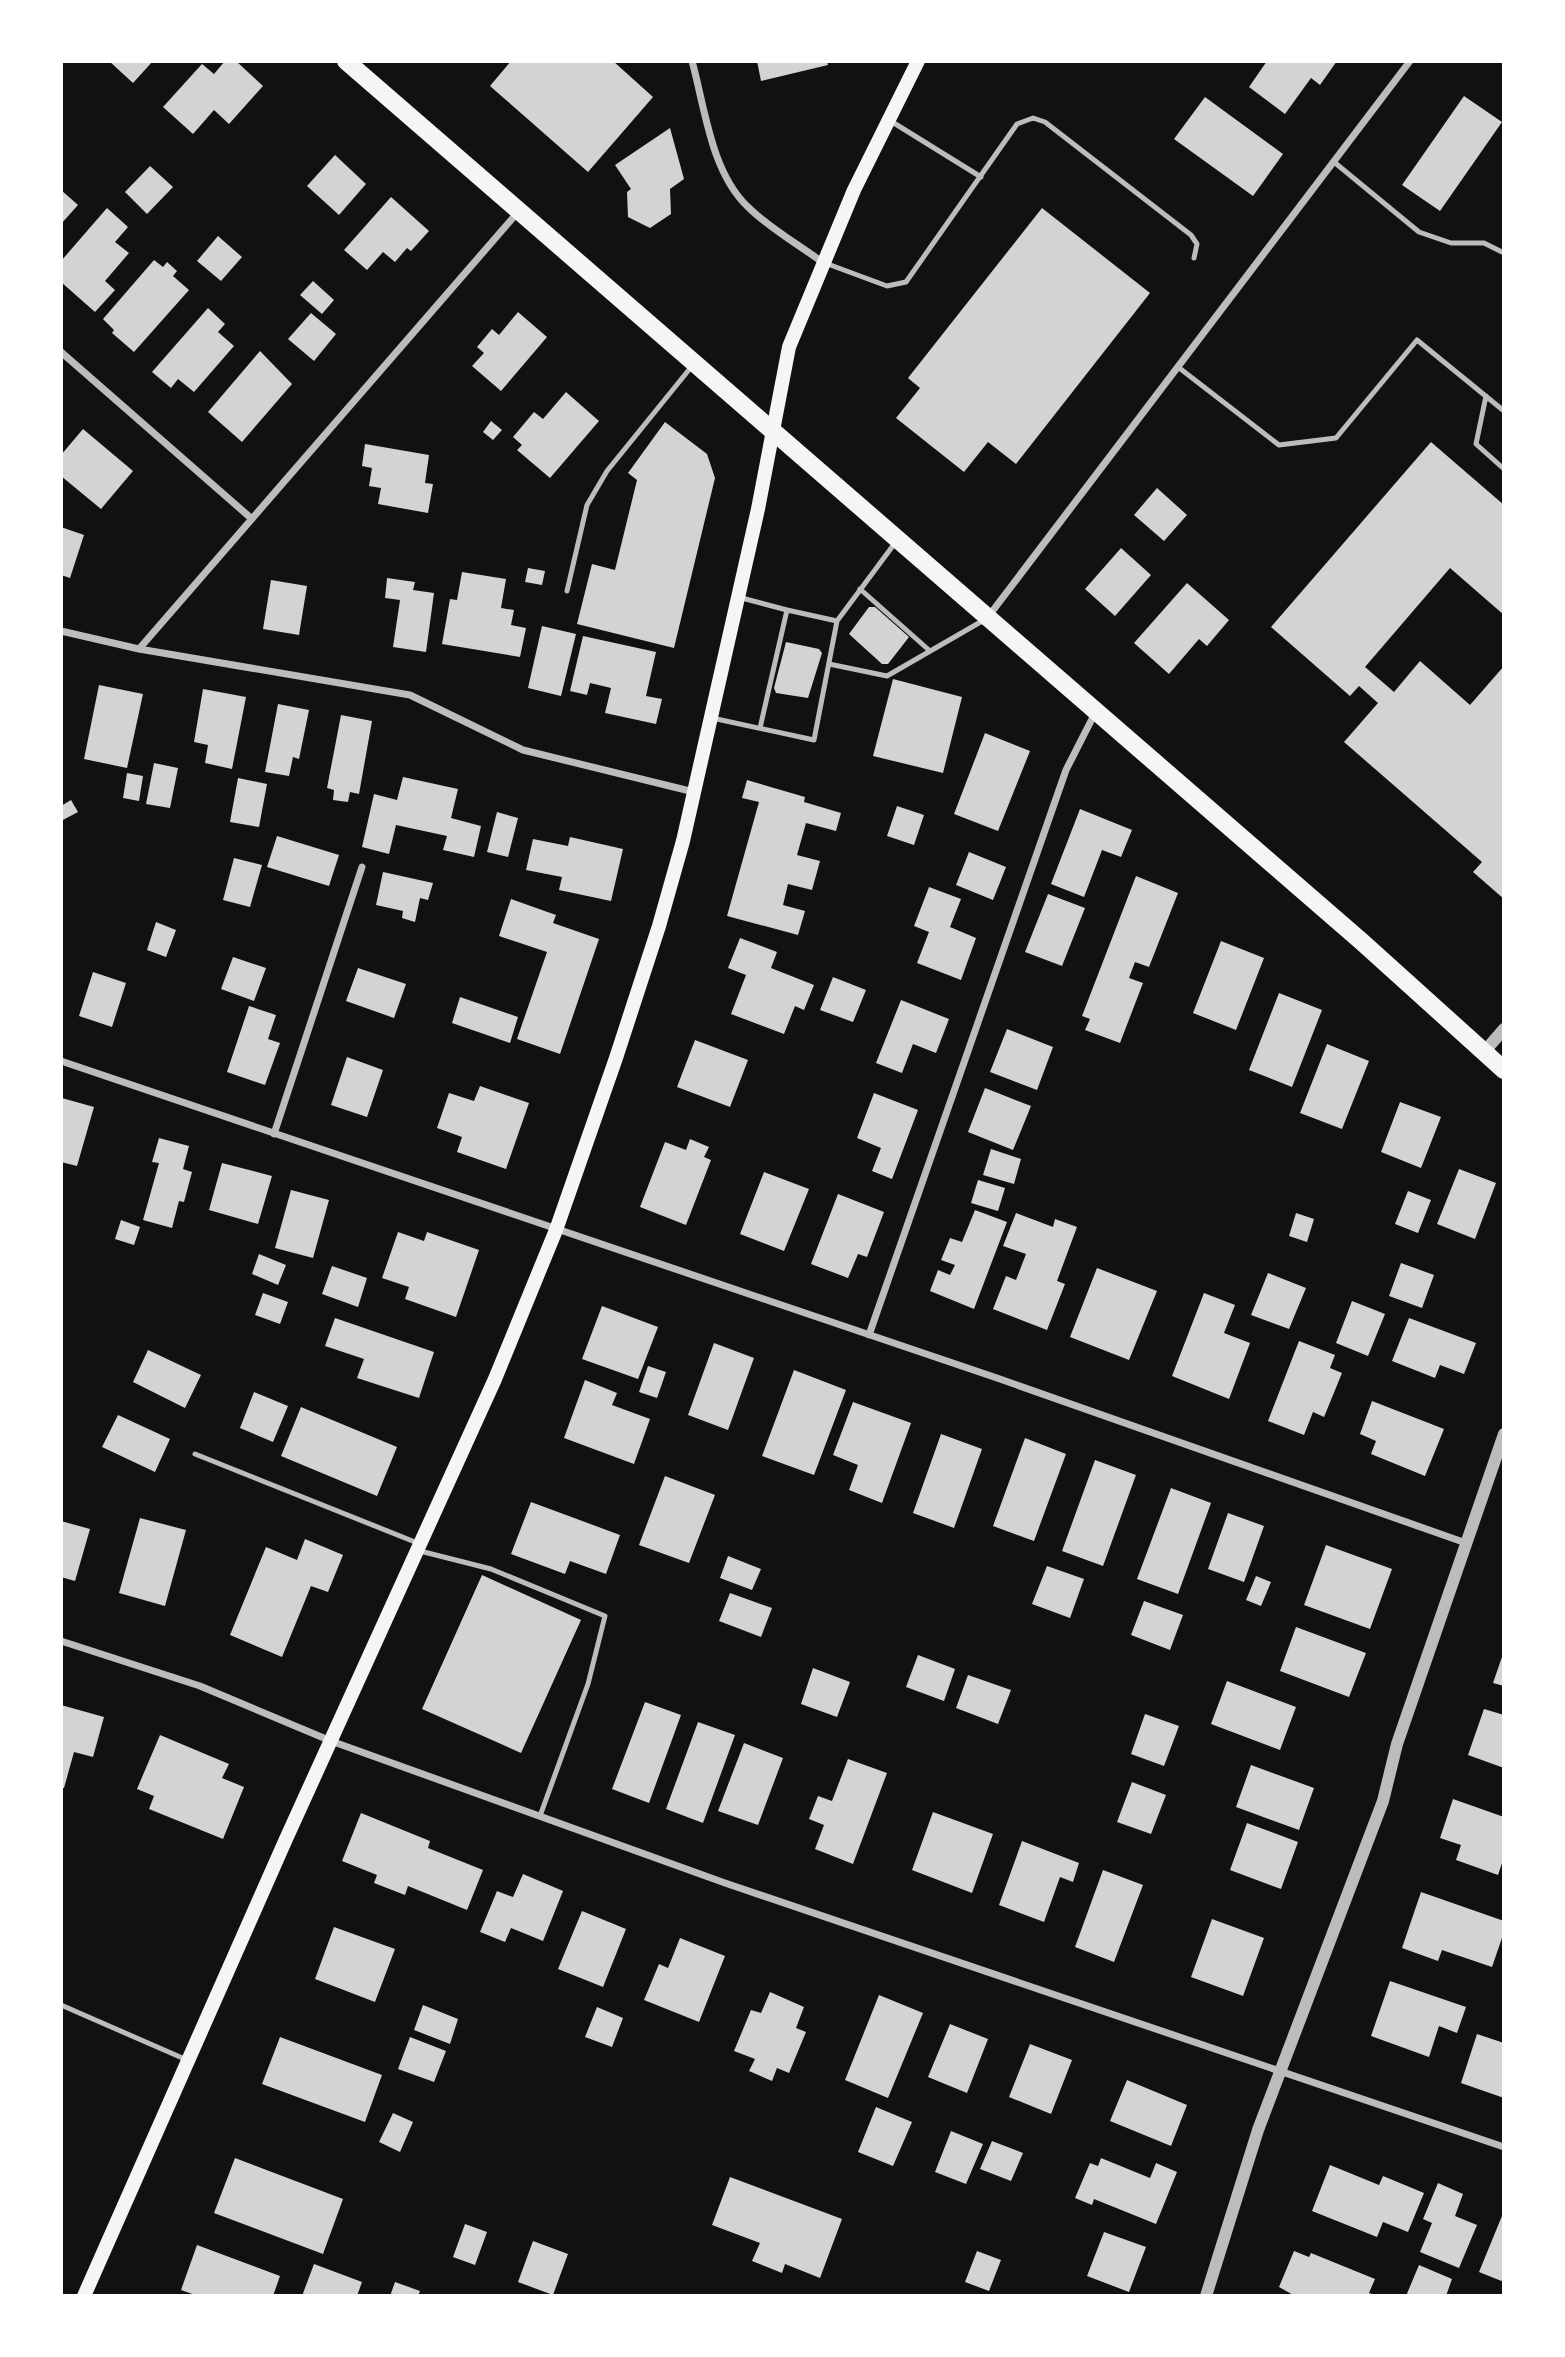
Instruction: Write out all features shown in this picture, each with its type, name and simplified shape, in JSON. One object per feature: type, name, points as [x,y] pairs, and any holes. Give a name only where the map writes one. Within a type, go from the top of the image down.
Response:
[{"type":"main road","points":[[345,61],[1361,941],[1504,1070]]},
{"type":"main road","points":[[85,2296],[495,1379],[556,1230],[659,926],[695,792],[789,347],[822,262],[918,61]]},
{"type":"street","points":[[692,61],[718,157],[731,184],[748,207],[822,262]]},
{"type":"street","points":[[988,618],[1410,61]]},
{"type":"street","points":[[139,649],[518,212]]},
{"type":"street","points":[[61,352],[253,519]]},
{"type":"street","points":[[61,631],[139,649],[410,695],[519,749],[695,792]]},
{"type":"street","points":[[869,1335],[1066,770],[1096,712]]},
{"type":"street","points":[[274,1133],[362,867]]},
{"type":"street","points":[[1483,1052],[1504,1029]]},
{"type":"street","points":[[61,1061],[869,1335],[1466,1543]]},
{"type":"street","points":[[1206,2296],[1258,2130],[1383,1801],[1397,1744],[1504,1434]]},
{"type":"street","points":[[61,1641],[200,1686],[331,1741],[738,1887],[1504,2147]]},
{"type":"lane","points":[[822,262],[887,286],[906,282],[1017,124],[1028,118],[1041,120],[1191,235],[1197,244],[1194,258]]},
{"type":"lane","points":[[888,120],[981,177]]},
{"type":"lane","points":[[1334,162],[1419,232],[1451,243],[1485,243],[1504,253]]},
{"type":"lane","points":[[1178,367],[1279,445],[1336,438],[1417,340],[1504,411]]},
{"type":"lane","points":[[567,591],[587,505],[607,471],[694,363]]},
{"type":"lane","points":[[1486,396],[1476,444],[1504,469]]},
{"type":"lane","points":[[712,718],[814,740],[837,621],[898,539]]},
{"type":"lane","points":[[860,589],[930,651]]},
{"type":"lane","points":[[738,597],[837,621]]},
{"type":"lane","points":[[760,728],[787,610]]},
{"type":"lane","points":[[829,664],[887,676],[988,618]]},
{"type":"lane","points":[[195,1454],[418,1547],[491,1569],[605,1616],[588,1685],[540,1816]]},
{"type":"lane","points":[[61,2006],[188,2061]]},
{"type":"building","points":[[109,61],[153,61],[133,83]]},
{"type":"building","points":[[225,61],[236,61],[263,86],[229,124],[214,110],[193,134],[163,107],[202,64],[214,74]]},
{"type":"building","points":[[511,61],[613,61],[653,97],[588,172],[490,86]]},
{"type":"building","points":[[757,61],[827,61],[828,65],[761,81]]},
{"type":"building","points":[[1267,61],[1337,61],[1320,85],[1311,78],[1285,114],[1249,87]]},
{"type":"building","points":[[1464,96],[1502,122],[1440,211],[1402,185]]},
{"type":"building","points":[[1205,97],[1283,154],[1253,196],[1174,139]]},
{"type":"building","points":[[670,128],[684,179],[670,189],[671,214],[650,228],[628,217],[627,192],[631,189],[615,165]]},
{"type":"building","points":[[335,155],[366,184],[339,215],[307,186]]},
{"type":"building","points":[[150,166],[173,187],[147,214],[125,192]]},
{"type":"building","points":[[61,190],[78,205],[61,224]]},
{"type":"building","points":[[391,197],[429,231],[411,251],[407,248],[395,262],[383,252],[367,270],[344,250]]},
{"type":"building","points":[[107,208],[128,227],[115,242],[129,253],[105,281],[115,290],[95,312],[61,282],[61,261]]},
{"type":"building","points":[[1042,208],[1150,293],[1016,464],[988,442],[964,472],[896,418],[920,388],[908,378]]},
{"type":"building","points":[[218,236],[242,257],[221,281],[197,261]]},
{"type":"building","points":[[154,260],[163,267],[167,262],[177,271],[173,276],[189,290],[134,352],[112,333],[114,330],[103,319]]},
{"type":"building","points":[[313,281],[334,300],[322,314],[300,295]]},
{"type":"building","points":[[208,308],[225,324],[218,332],[234,346],[194,392],[178,379],[171,388],[152,372]]},
{"type":"building","points":[[518,312],[547,337],[501,391],[472,366],[484,353],[477,347],[492,329],[499,335]]},
{"type":"building","points":[[311,313],[336,334],[314,361],[288,339]]},
{"type":"building","points":[[260,351],[292,384],[242,442],[208,412]]},
{"type":"building","points":[[566,392],[599,421],[550,478],[517,450],[522,445],[513,437],[534,412],[543,419]]},
{"type":"building","points":[[491,421],[502,430],[493,440],[483,432]]},
{"type":"building","points":[[665,422],[707,454],[715,478],[674,648],[577,624],[592,564],[615,570],[637,480],[628,473]]},
{"type":"building","points":[[83,429],[133,471],[101,509],[61,476],[61,455]]},
{"type":"building","points":[[1431,442],[1504,505],[1504,615],[1450,568],[1365,667],[1394,692],[1420,661],[1470,705],[1504,666],[1504,899],[1473,872],[1482,862],[1344,742],[1378,703],[1359,686],[1350,696],[1271,627]]},
{"type":"building","points":[[365,444],[429,455],[425,483],[433,484],[428,513],[378,504],[381,488],[369,486],[372,468],[362,466]]},
{"type":"building","points":[[1157,488],[1187,515],[1164,541],[1134,515]]},
{"type":"building","points":[[61,527],[84,535],[70,578],[61,575]]},
{"type":"building","points":[[1121,548],[1151,575],[1115,616],[1085,589]]},
{"type":"building","points":[[528,568],[545,571],[542,585],[525,582]]},
{"type":"building","points":[[462,572],[506,579],[501,608],[514,610],[511,625],[526,628],[520,657],[442,644],[450,599],[457,600]]},
{"type":"building","points":[[387,578],[415,582],[413,590],[434,593],[426,652],[393,647],[400,600],[385,598]]},
{"type":"building","points":[[271,580],[307,586],[299,635],[263,629]]},
{"type":"building","points":[[1187,583],[1229,620],[1207,646],[1199,639],[1169,674],[1134,643]]},
{"type":"building","points":[[869,607],[875,607],[909,637],[888,664],[882,664],[849,634]]},
{"type":"building","points":[[542,626],[576,634],[561,696],[528,688]]},
{"type":"building","points":[[583,636],[656,652],[646,696],[662,699],[656,724],[605,713],[611,688],[590,683],[587,695],[570,691]]},
{"type":"building","points":[[786,642],[819,649],[822,653],[808,698],[776,693],[774,688]]},
{"type":"building","points":[[893,679],[962,697],[943,773],[873,756]]},
{"type":"building","points":[[99,685],[143,694],[127,768],[84,759]]},
{"type":"building","points":[[203,689],[246,697],[232,769],[205,763],[208,745],[194,742]]},
{"type":"building","points":[[278,704],[309,710],[299,759],[293,757],[289,776],[265,772]]},
{"type":"building","points":[[341,715],[372,721],[359,794],[350,792],[348,802],[333,800],[334,790],[327,788]]},
{"type":"building","points":[[985,733],[1030,751],[998,831],[954,814]]},
{"type":"building","points":[[154,763],[178,768],[170,808],[146,804]]},
{"type":"building","points":[[127,773],[143,776],[139,801],[123,798]]},
{"type":"building","points":[[403,777],[458,789],[451,818],[481,826],[474,857],[443,850],[447,836],[396,825],[389,854],[362,847],[374,794],[397,800]]},
{"type":"building","points":[[238,778],[267,784],[259,827],[230,822]]},
{"type":"building","points":[[747,780],[805,797],[804,802],[841,813],[836,831],[806,823],[797,855],[820,861],[812,890],[788,884],[783,905],[805,911],[798,935],[727,916],[759,802],[742,798]]},
{"type":"building","points":[[71,800],[78,812],[61,821],[61,806]]},
{"type":"building","points":[[897,806],[924,815],[914,845],[887,836]]},
{"type":"building","points":[[1080,809],[1132,830],[1121,857],[1102,850],[1084,897],[1051,884]]},
{"type":"building","points":[[497,812],[518,818],[508,857],[487,852]]},
{"type":"building","points":[[277,836],[339,855],[329,886],[267,867]]},
{"type":"building","points":[[570,837],[623,849],[611,901],[559,890],[562,877],[526,870],[533,839],[568,846]]},
{"type":"building","points":[[969,852],[1006,867],[993,900],[956,885]]},
{"type":"building","points":[[234,858],[262,865],[250,907],[223,900]]},
{"type":"building","points":[[383,872],[433,883],[428,900],[420,898],[415,922],[402,918],[403,911],[376,905]]},
{"type":"building","points":[[1136,876],[1178,893],[1149,967],[1135,962],[1129,978],[1143,983],[1120,1043],[1085,1030],[1090,1019],[1082,1016]]},
{"type":"building","points":[[929,887],[961,899],[950,927],[976,938],[961,980],[917,963],[929,932],[914,926]]},
{"type":"building","points":[[1048,894],[1085,908],[1062,966],[1025,952]]},
{"type":"building","points":[[511,899],[556,915],[553,923],[599,939],[560,1054],[517,1039],[547,952],[499,936]]},
{"type":"building","points":[[156,922],[176,930],[166,957],[147,950]]},
{"type":"building","points":[[740,938],[777,952],[771,968],[814,985],[804,1010],[795,1006],[784,1034],[731,1014],[746,975],[728,968]]},
{"type":"building","points":[[1221,941],[1264,958],[1236,1030],[1193,1013]]},
{"type":"building","points":[[233,957],[266,968],[254,1001],[221,989]]},
{"type":"building","points":[[358,968],[406,984],[394,1018],[346,1001]]},
{"type":"building","points":[[93,972],[126,983],[112,1027],[79,1016]]},
{"type":"building","points":[[833,977],[866,990],[853,1022],[820,1010]]},
{"type":"building","points":[[1279,993],[1322,1010],[1292,1087],[1249,1070]]},
{"type":"building","points":[[460,997],[518,1017],[510,1043],[452,1023]]},
{"type":"building","points":[[901,1000],[949,1019],[936,1053],[913,1044],[902,1073],[876,1063]]},
{"type":"building","points":[[249,1006],[276,1015],[268,1039],[280,1043],[265,1085],[227,1072]]},
{"type":"building","points":[[1007,1029],[1053,1047],[1037,1090],[990,1072]]},
{"type":"building","points":[[695,1040],[748,1060],[730,1107],[677,1087]]},
{"type":"building","points":[[1327,1044],[1369,1061],[1342,1129],[1300,1113]]},
{"type":"building","points":[[347,1057],[383,1070],[367,1117],[331,1105]]},
{"type":"building","points":[[480,1086],[529,1103],[506,1169],[457,1152],[462,1137],[437,1128],[449,1093],[474,1101]]},
{"type":"building","points":[[985,1088],[1031,1106],[1013,1150],[968,1132]]},
{"type":"building","points":[[874,1093],[918,1110],[892,1179],[872,1171],[881,1148],[857,1138]]},
{"type":"building","points":[[62,1098],[94,1107],[77,1166],[61,1162]]},
{"type":"building","points":[[1400,1102],[1441,1117],[1421,1168],[1381,1152]]},
{"type":"building","points":[[159,1138],[189,1146],[183,1169],[192,1172],[184,1202],[179,1201],[172,1228],[143,1220],[159,1163],[152,1162]]},
{"type":"building","points":[[690,1139],[709,1147],[704,1157],[711,1160],[686,1225],[640,1207],[665,1142],[686,1150]]},
{"type":"building","points":[[991,1149],[1021,1159],[1014,1184],[983,1175]]},
{"type":"building","points":[[222,1163],[272,1176],[258,1224],[209,1210]]},
{"type":"building","points":[[1459,1169],[1496,1183],[1475,1239],[1437,1224]]},
{"type":"building","points":[[764,1172],[809,1189],[784,1251],[740,1234]]},
{"type":"building","points":[[978,1180],[1005,1188],[998,1211],[971,1203]]},
{"type":"building","points":[[291,1190],[329,1200],[313,1258],[275,1248]]},
{"type":"building","points":[[1408,1191],[1431,1200],[1418,1233],[1395,1224]]},
{"type":"building","points":[[838,1194],[884,1212],[867,1257],[858,1254],[848,1278],[811,1264]]},
{"type":"building","points":[[975,1210],[1007,1222],[974,1309],[930,1291],[938,1270],[950,1275],[955,1265],[941,1260],[950,1238],[962,1242]]},
{"type":"building","points":[[1016,1213],[1053,1227],[1055,1219],[1077,1227],[1057,1281],[1065,1284],[1047,1330],[993,1309],[1006,1276],[1016,1280],[1026,1254],[1003,1246]]},
{"type":"building","points":[[1296,1213],[1314,1219],[1307,1242],[1289,1236]]},
{"type":"building","points":[[121,1220],[140,1227],[134,1245],[115,1239]]},
{"type":"building","points":[[398,1232],[424,1241],[427,1232],[479,1250],[456,1317],[405,1299],[409,1287],[382,1278]]},
{"type":"building","points":[[259,1254],[286,1265],[278,1285],[252,1274]]},
{"type":"building","points":[[1401,1263],[1434,1275],[1422,1308],[1389,1296]]},
{"type":"building","points":[[332,1266],[367,1278],[358,1307],[322,1294]]},
{"type":"building","points":[[1097,1268],[1157,1291],[1129,1360],[1070,1337]]},
{"type":"building","points":[[1268,1273],[1306,1288],[1289,1329],[1251,1315]]},
{"type":"building","points":[[263,1293],[288,1302],[280,1324],[255,1315]]},
{"type":"building","points":[[1204,1293],[1235,1305],[1224,1333],[1250,1343],[1229,1399],[1172,1376]]},
{"type":"building","points":[[1352,1301],[1385,1314],[1368,1356],[1336,1343]]},
{"type":"building","points":[[602,1306],[658,1327],[638,1379],[582,1359]]},
{"type":"building","points":[[335,1318],[434,1352],[419,1398],[357,1378],[364,1359],[325,1346]]},
{"type":"building","points":[[1409,1318],[1476,1343],[1464,1374],[1440,1365],[1435,1378],[1392,1361]]},
{"type":"building","points":[[1299,1341],[1335,1355],[1330,1368],[1342,1373],[1324,1417],[1313,1412],[1304,1435],[1268,1421]]},
{"type":"building","points":[[714,1343],[754,1358],[728,1430],[688,1415]]},
{"type":"building","points":[[148,1350],[201,1375],[185,1408],[133,1382]]},
{"type":"building","points":[[648,1366],[666,1372],[657,1398],[639,1392]]},
{"type":"building","points":[[794,1370],[846,1390],[814,1475],[762,1456]]},
{"type":"building","points":[[585,1380],[617,1393],[612,1405],[650,1419],[634,1464],[564,1438]]},
{"type":"building","points":[[254,1392],[288,1406],[273,1442],[240,1428]]},
{"type":"building","points":[[1372,1401],[1444,1429],[1425,1476],[1371,1454],[1376,1441],[1360,1434]]},
{"type":"building","points":[[853,1402],[911,1423],[882,1503],[849,1490],[858,1465],[833,1455]]},
{"type":"building","points":[[301,1407],[397,1447],[377,1496],[281,1456]]},
{"type":"building","points":[[118,1415],[170,1439],[155,1472],[102,1447]]},
{"type":"building","points":[[941,1434],[982,1449],[954,1528],[913,1513]]},
{"type":"building","points":[[1025,1438],[1066,1454],[1034,1541],[993,1526]]},
{"type":"building","points":[[1095,1460],[1136,1475],[1103,1566],[1062,1551]]},
{"type":"building","points":[[665,1476],[715,1495],[689,1563],[639,1545]]},
{"type":"building","points":[[1171,1488],[1211,1503],[1178,1594],[1137,1579]]},
{"type":"building","points":[[531,1502],[620,1535],[606,1574],[570,1561],[565,1574],[511,1554]]},
{"type":"building","points":[[1228,1513],[1264,1526],[1244,1582],[1208,1569]]},
{"type":"building","points":[[140,1518],[186,1530],[165,1606],[119,1593]]},
{"type":"building","points":[[61,1521],[90,1529],[75,1581],[61,1577]]},
{"type":"building","points":[[305,1539],[343,1555],[328,1592],[311,1586],[282,1657],[230,1635],[266,1547],[297,1560]]},
{"type":"building","points":[[1326,1545],[1392,1569],[1370,1629],[1304,1605]]},
{"type":"building","points":[[728,1556],[761,1569],[752,1590],[720,1578]]},
{"type":"building","points":[[1047,1566],[1084,1579],[1070,1618],[1032,1604]]},
{"type":"building","points":[[482,1575],[581,1620],[521,1753],[422,1709]]},
{"type":"building","points":[[1256,1576],[1271,1582],[1261,1606],[1246,1600]]},
{"type":"building","points":[[730,1593],[772,1608],[761,1637],[719,1621]]},
{"type":"building","points":[[1144,1601],[1183,1615],[1170,1650],[1131,1635]]},
{"type":"building","points":[[1296,1627],[1366,1653],[1349,1697],[1280,1671]]},
{"type":"building","points":[[1504,1654],[1504,1686],[1493,1683]]},
{"type":"building","points":[[918,1655],[955,1669],[944,1701],[906,1687]]},
{"type":"building","points":[[813,1668],[850,1682],[837,1717],[801,1704]]},
{"type":"building","points":[[968,1675],[1011,1690],[998,1724],[956,1708]]},
{"type":"building","points":[[1227,1681],[1296,1707],[1280,1750],[1211,1724]]},
{"type":"building","points":[[645,1702],[681,1715],[649,1803],[612,1789]]},
{"type":"building","points":[[61,1705],[104,1717],[93,1757],[74,1752],[64,1788],[61,1788]]},
{"type":"building","points":[[1484,1709],[1504,1715],[1504,1768],[1468,1755]]},
{"type":"building","points":[[1145,1714],[1179,1726],[1164,1766],[1131,1754]]},
{"type":"building","points":[[698,1722],[735,1735],[703,1823],[666,1809]]},
{"type":"building","points":[[160,1735],[229,1764],[222,1778],[244,1787],[223,1839],[149,1809],[154,1796],[137,1789]]},
{"type":"building","points":[[744,1743],[783,1758],[758,1825],[718,1811]]},
{"type":"building","points":[[848,1759],[887,1773],[853,1864],[815,1849],[824,1825],[809,1819],[818,1796],[832,1801]]},
{"type":"building","points":[[1251,1765],[1314,1788],[1299,1830],[1236,1807]]},
{"type":"building","points":[[1132,1782],[1166,1795],[1151,1834],[1117,1822]]},
{"type":"building","points":[[1453,1799],[1504,1817],[1504,1857],[1498,1875],[1456,1860],[1461,1845],[1440,1838]]},
{"type":"building","points":[[933,1812],[993,1834],[972,1893],[912,1870]]},
{"type":"building","points":[[361,1813],[430,1841],[428,1848],[483,1870],[467,1910],[408,1886],[405,1895],[374,1883],[377,1875],[342,1861]]},
{"type":"building","points":[[1247,1823],[1298,1842],[1281,1889],[1230,1870]]},
{"type":"building","points":[[1022,1841],[1079,1863],[1073,1882],[1060,1877],[1044,1922],[999,1905]]},
{"type":"building","points":[[1103,1870],[1143,1885],[1114,1962],[1075,1947]]},
{"type":"building","points":[[523,1874],[563,1891],[543,1941],[511,1928],[505,1942],[480,1932],[497,1891],[513,1897]]},
{"type":"building","points":[[1421,1892],[1504,1921],[1504,1932],[1492,1967],[1442,1950],[1438,1961],[1402,1948]]},
{"type":"building","points":[[582,1911],[626,1929],[603,1987],[558,1969]]},
{"type":"building","points":[[1212,1919],[1264,1938],[1243,1996],[1191,1977]]},
{"type":"building","points":[[334,1927],[395,1949],[375,2002],[315,1979]]},
{"type":"building","points":[[680,1938],[725,1956],[699,2022],[644,2000],[659,1964],[668,1968]]},
{"type":"building","points":[[1390,1981],[1466,2007],[1457,2033],[1439,2026],[1429,2057],[1371,2036]]},
{"type":"building","points":[[770,1992],[804,2007],[796,2028],[806,2032],[789,2073],[777,2068],[772,2081],[749,2071],[755,2059],[734,2051],[751,2010],[761,2013]]},
{"type":"building","points":[[879,1995],[923,2013],[888,2098],[845,2080]]},
{"type":"building","points":[[423,2005],[458,2019],[450,2044],[414,2030]]},
{"type":"building","points":[[597,2007],[623,2018],[612,2047],[585,2037]]},
{"type":"building","points":[[950,2024],[988,2039],[967,2093],[928,2077]]},
{"type":"building","points":[[1477,2034],[1504,2043],[1504,2098],[1461,2083]]},
{"type":"building","points":[[280,2037],[382,2075],[365,2122],[262,2084]]},
{"type":"building","points":[[410,2037],[446,2051],[434,2082],[398,2069]]},
{"type":"building","points":[[1030,2044],[1072,2060],[1051,2114],[1009,2097]]},
{"type":"building","points":[[1127,2080],[1187,2105],[1171,2146],[1110,2121]]},
{"type":"building","points":[[876,2107],[912,2122],[893,2166],[858,2152]]},
{"type":"building","points":[[393,2113],[413,2122],[400,2152],[379,2142]]},
{"type":"building","points":[[951,2131],[983,2144],[966,2184],[935,2172]]},
{"type":"building","points":[[992,2141],[1023,2153],[1011,2181],[980,2169]]},
{"type":"building","points":[[235,2158],[343,2199],[323,2254],[214,2213]]},
{"type":"building","points":[[1101,2158],[1150,2178],[1156,2163],[1177,2172],[1156,2224],[1094,2199],[1092,2205],[1075,2198],[1090,2163],[1098,2166]]},
{"type":"building","points":[[1330,2165],[1379,2185],[1383,2176],[1424,2193],[1408,2232],[1383,2222],[1377,2237],[1312,2211]]},
{"type":"building","points":[[730,2177],[842,2219],[820,2278],[785,2264],[782,2273],[752,2261],[760,2243],[712,2225]]},
{"type":"building","points":[[1438,2183],[1463,2194],[1455,2216],[1477,2225],[1459,2268],[1420,2252],[1432,2223],[1423,2219]]},
{"type":"building","points":[[1504,2211],[1504,2282],[1479,2272]]},
{"type":"building","points":[[465,2224],[487,2232],[475,2265],[453,2257]]},
{"type":"building","points":[[1104,2232],[1146,2247],[1129,2292],[1087,2276]]},
{"type":"building","points":[[533,2241],[568,2254],[553,2295],[518,2282]]},
{"type":"building","points":[[197,2245],[280,2276],[273,2296],[198,2296],[181,2290]]},
{"type":"building","points":[[977,2251],[1001,2260],[989,2291],[965,2282]]},
{"type":"building","points":[[1294,2251],[1309,2257],[1311,2253],[1375,2279],[1369,2293],[1377,2296],[1295,2296],[1279,2287]]},
{"type":"building","points":[[314,2264],[362,2282],[357,2296],[302,2296]]},
{"type":"building","points":[[1419,2265],[1452,2279],[1446,2296],[1406,2296]]},
{"type":"building","points":[[395,2282],[420,2291],[418,2296],[390,2296]]}]
